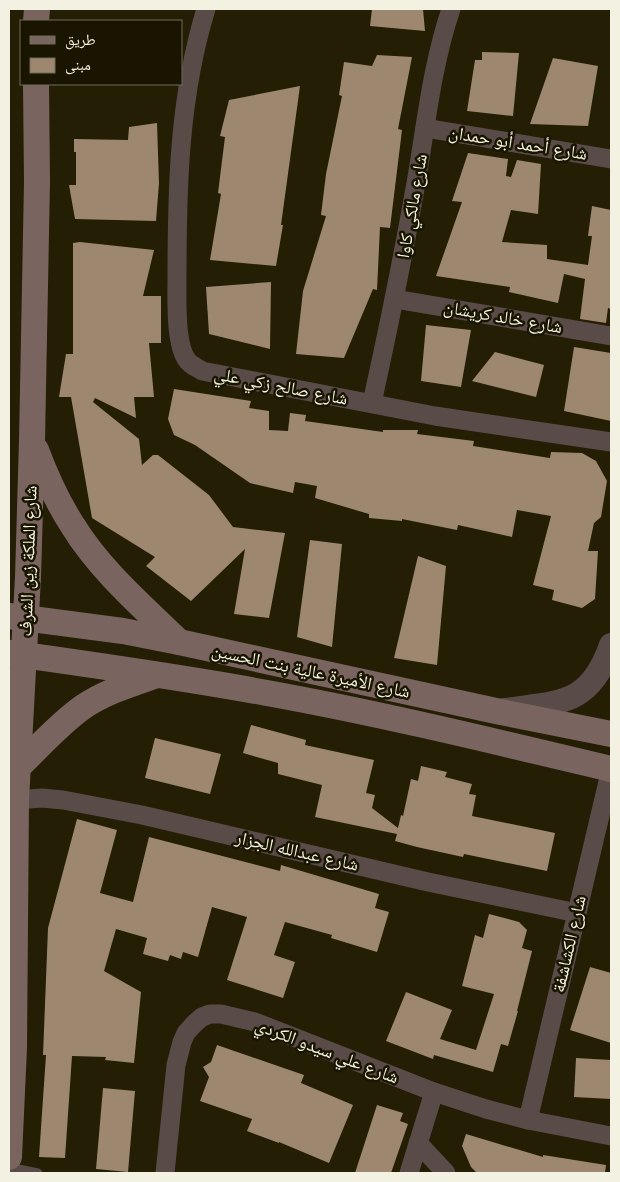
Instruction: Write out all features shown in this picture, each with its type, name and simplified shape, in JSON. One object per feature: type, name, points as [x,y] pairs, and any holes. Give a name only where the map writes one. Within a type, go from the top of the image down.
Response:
[{"type":"main road","name":"شارع الملكة زين الشرف","points":[[9,1157],[14,1048],[16,800],[18,767],[16,654],[32,441],[37,182],[36,85]]},
{"type":"main road","points":[[32,441],[60,505],[85,544],[127,591],[179,642]]},
{"type":"main road","name":"شارع الأميرة عالية بنت الحسين","points":[[18,617],[123,631],[179,642],[611,734]]},
{"type":"main road","name":"شارع الأميرة عالية بنت الحسين","points":[[16,654],[160,674],[350,709],[611,769]]},
{"type":"main road","points":[[18,767],[63,723],[83,707],[117,689],[160,674]]},
{"type":"street","name":"شارع صالح زكي علي","points":[[206,9],[196,42],[183,114],[178,178],[177,311],[180,343],[187,361],[202,372],[435,416],[611,442]]},
{"type":"street","name":"شارع مالكي كاوا","points":[[372,403],[395,299],[443,36],[451,9]]},
{"type":"street","name":"شارع أحمد أبو حمدان","points":[[425,128],[611,159]]},
{"type":"street","name":"شارع خالد كريشان","points":[[395,299],[611,336]]},
{"type":"street","points":[[496,711],[544,706],[580,694],[600,672],[611,646]]},
{"type":"street","name":"شارع الكشاشفة","points":[[528,1120],[611,769]]},
{"type":"street","name":"شارع عبدالله الجزار","points":[[16,800],[42,798],[63,800],[142,815],[419,880],[577,913]]},
{"type":"street","name":"شارع علي سيدو الكردي","points":[[165,1173],[176,1065],[182,1042],[186,1032],[194,1024],[202,1017],[210,1014],[221,1014],[255,1022],[434,1092],[486,1110],[611,1136]]},
{"type":"street","points":[[409,1173],[434,1092]]},
{"type":"street","points":[[418,1143],[446,1173]]},
{"type":"lane","points":[[9,1167],[38,1173]]},
{"type":"building","points":[[372,9],[423,9],[425,31],[370,26]]},
{"type":"building","points":[[482,52],[519,53],[513,116],[467,111],[475,60],[482,60]]},
{"type":"building","points":[[377,55],[412,57],[398,129],[402,130],[390,228],[380,227],[377,290],[373,289],[344,358],[296,354],[303,291],[326,216],[321,215],[326,174],[342,96],[339,95],[344,62],[372,66]]},
{"type":"building","points":[[553,58],[598,66],[588,126],[530,124]]},
{"type":"building","points":[[300,86],[281,225],[283,225],[276,266],[210,260],[221,194],[218,193],[225,137],[220,136],[229,100]]},
{"type":"building","points":[[157,123],[159,183],[156,221],[75,219],[69,185],[76,185],[74,139],[128,140],[129,127]]},
{"type":"building","points":[[468,153],[508,159],[506,176],[511,177],[517,160],[541,164],[538,214],[511,210],[502,242],[547,245],[547,259],[588,265],[592,236],[588,236],[592,206],[611,210],[611,309],[608,308],[606,323],[580,319],[585,279],[564,274],[558,303],[509,292],[510,287],[436,276],[462,202],[452,201]]},
{"type":"building","points":[[80,242],[154,250],[143,296],[161,296],[161,343],[149,343],[154,397],[134,397],[136,418],[95,398],[93,402],[139,439],[142,465],[153,455],[158,455],[209,495],[233,527],[285,533],[269,618],[234,614],[245,549],[191,601],[146,566],[155,557],[92,518],[71,397],[59,397],[66,354],[73,354],[73,243]]},
{"type":"building","points":[[271,282],[270,349],[209,334],[206,287]]},
{"type":"building","points":[[426,325],[471,330],[461,387],[421,381]]},
{"type":"building","points":[[574,347],[611,353],[611,421],[564,411]]},
{"type":"building","points":[[495,352],[544,365],[536,397],[472,381]]},
{"type":"building","points":[[174,389],[251,401],[249,408],[269,411],[269,430],[288,431],[290,413],[306,415],[305,421],[383,432],[383,430],[418,430],[417,434],[474,441],[473,446],[550,458],[551,452],[582,453],[596,461],[607,481],[601,517],[594,523],[588,551],[598,551],[595,599],[582,608],[552,600],[554,590],[533,585],[551,516],[517,510],[512,537],[458,525],[457,530],[402,519],[402,521],[369,518],[369,514],[315,498],[317,486],[295,482],[293,493],[250,483],[195,445],[174,435],[168,419]]},
{"type":"building","points":[[310,540],[342,544],[332,647],[297,637]]},
{"type":"building","points":[[418,556],[446,566],[437,665],[394,658]]},
{"type":"building","points":[[251,725],[306,740],[305,745],[374,760],[366,793],[375,795],[372,808],[398,828],[401,815],[403,816],[411,779],[418,781],[421,766],[447,772],[445,777],[472,784],[469,794],[476,795],[472,816],[555,833],[547,871],[464,854],[463,857],[417,847],[395,841],[397,834],[315,817],[322,785],[278,774],[278,763],[243,753]]},
{"type":"building","points":[[155,738],[221,754],[210,794],[145,778]]},
{"type":"building","points":[[77,819],[117,830],[100,893],[133,902],[149,837],[280,871],[281,865],[379,894],[375,908],[389,912],[377,952],[331,938],[332,935],[285,922],[274,955],[295,962],[283,998],[227,980],[247,917],[212,907],[198,957],[183,952],[181,959],[170,955],[168,961],[143,954],[147,938],[116,929],[104,971],[141,992],[134,1063],[105,1060],[106,1057],[72,1056],[65,1158],[39,1157],[46,1055],[43,1055],[48,928]]},
{"type":"building","points":[[489,914],[519,922],[527,930],[522,948],[532,951],[508,1046],[501,1044],[493,1072],[434,1055],[433,1059],[386,1041],[406,992],[452,1010],[440,1039],[476,1050],[494,994],[462,986],[475,935],[483,938]]},
{"type":"building","points":[[590,967],[611,973],[611,1043],[570,1030]]},
{"type":"building","points":[[217,1045],[304,1075],[301,1083],[353,1105],[329,1163],[247,1131],[252,1119],[200,1101],[209,1077],[203,1067],[211,1062]]},
{"type":"building","points":[[576,1058],[611,1060],[611,1099],[574,1097]]},
{"type":"building","points":[[103,1088],[135,1091],[128,1172],[96,1169]]},
{"type":"building","points":[[377,1105],[403,1113],[400,1121],[408,1124],[391,1173],[355,1173]]},
{"type":"building","points":[[466,1134],[543,1157],[543,1155],[606,1165],[605,1173],[477,1173],[471,1167],[462,1146]]}]
